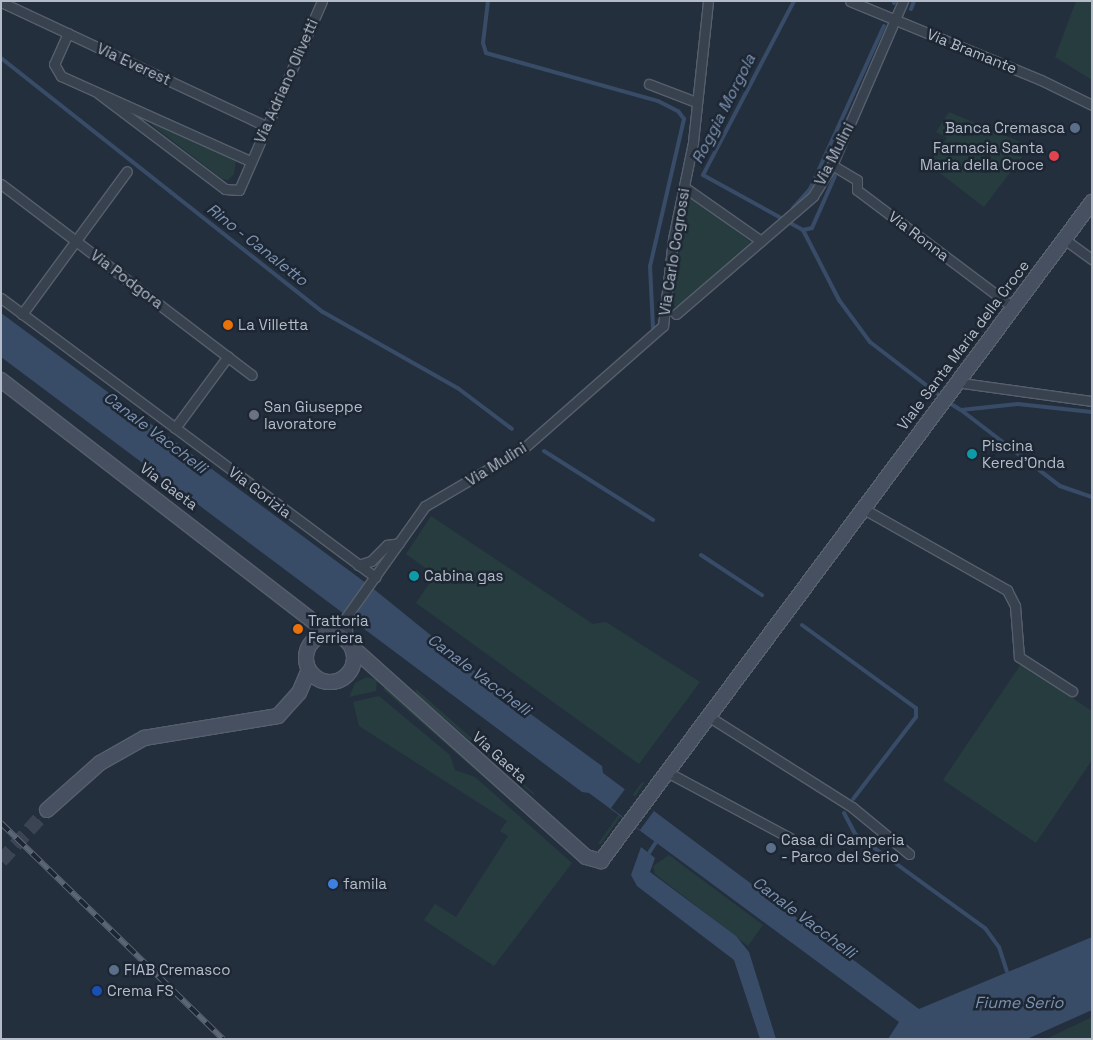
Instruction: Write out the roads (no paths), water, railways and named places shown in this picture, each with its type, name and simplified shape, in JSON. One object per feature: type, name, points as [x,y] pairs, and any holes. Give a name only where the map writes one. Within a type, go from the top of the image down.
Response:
[{"type":"main road","name":"Viale Santa Maria della Croce","points":[[598,862],[630,822],[943,398],[1092,202]]},
{"type":"main road","name":"Via Gaeta","points":[[1,380],[316,619],[328,635]]},
{"type":"main road","points":[[299,693],[309,670],[306,655],[328,635],[350,645],[350,672]]},
{"type":"main road","name":"Via Gaeta","points":[[350,645],[583,855],[598,862]]},
{"type":"main road","points":[[309,670],[321,680]]},
{"type":"main road","points":[[47,810],[100,763],[144,738],[175,730],[263,722],[278,716],[299,693],[321,680],[337,681],[350,672],[382,674]]},
{"type":"street","name":"Via Adriano Olivetti","points":[[142,125],[234,192],[240,190],[250,161],[322,1]]},
{"type":"street","name":"Via Carlo Cogrossi","points":[[663,324],[696,102],[708,1]]},
{"type":"street","name":"Via Bramante","points":[[850,1],[1042,80],[1092,105]]},
{"type":"street","name":"Via Mulini","points":[[676,314],[804,205],[832,165],[904,1]]},
{"type":"street","name":"Via Everest","points":[[1,2],[266,126]]},
{"type":"street","points":[[68,33],[55,70],[99,94],[142,125],[150,113]]},
{"type":"street","points":[[649,84],[696,102]]},
{"type":"street","points":[[99,94],[150,113],[250,161]]},
{"type":"street","name":"Via Ronna","points":[[832,165],[857,180],[857,190],[1012,307]]},
{"type":"street","points":[[22,314],[127,171]]},
{"type":"street","name":"Via Podgora","points":[[1,184],[252,375]]},
{"type":"street","points":[[684,187],[761,241]]},
{"type":"street","points":[[1064,239],[1092,259]]},
{"type":"street","name":"Via Gorizia","points":[[1,298],[375,578]]},
{"type":"street","name":"Via Mulini","points":[[328,635],[346,618],[425,506],[524,448],[663,324]]},
{"type":"street","points":[[175,428],[228,356]]},
{"type":"street","points":[[955,382],[1092,401]]},
{"type":"street","points":[[862,508],[1007,590],[1015,606],[1019,657],[1072,691]]},
{"type":"street","points":[[358,565],[371,560],[387,545],[399,543]]},
{"type":"street","points":[[346,618],[350,645]]},
{"type":"street","points":[[708,716],[852,807],[908,854]]},
{"type":"street","points":[[667,772],[790,838]]},
{"type":"water","points":[[1,313],[370,586],[502,693],[602,766],[603,773],[919,1009],[1092,937],[1092,1010],[1027,1039],[888,1039],[899,1022],[589,793],[582,792],[1,357]]},
{"type":"water","points":[[641,847],[655,858],[650,872],[736,936],[749,952],[776,1039],[760,1039],[734,960],[637,886],[631,875]]},
{"type":"waterway","points":[[488,1],[483,43],[486,53],[658,101],[678,111],[684,119],[650,266],[653,328]]},
{"type":"waterway","name":"Roggia Morgola","points":[[794,1],[703,175],[803,230]]},
{"type":"waterway","points":[[911,9],[914,1]]},
{"type":"waterway","name":"Roggia Morgola","points":[[793,208],[810,189],[884,26]]},
{"type":"waterway","name":"Rino - Canaletto","points":[[1,58],[323,312],[459,389],[512,429]]},
{"type":"waterway","points":[[835,176],[812,228],[803,230],[839,300],[870,342],[943,398]]},
{"type":"waterway","points":[[948,402],[961,410],[1018,404],[1092,412]]},
{"type":"waterway","points":[[961,410],[1060,486],[1092,497]]},
{"type":"waterway","name":"Rino - Canaletto","points":[[544,451],[653,520]]},
{"type":"waterway","name":"Rino - Canaletto","points":[[701,555],[762,595]]},
{"type":"waterway","name":"Rino - Canaletto","points":[[802,625],[916,708],[916,717],[853,799]]},
{"type":"waterway","points":[[844,813],[855,834],[985,928],[999,947],[1007,971]]},
{"type":"waterway","points":[[647,856],[658,839]]},
{"type":"tunnel","points":[[1,861],[47,810]]},
{"type":"railway","points":[[1,823],[223,1039]]},
{"type":"place","name":"Banca Cremasca","points":[[1075,128]]},
{"type":"place","name":"Farmacia Santa Maria della Croce","points":[[1054,156]]},
{"type":"place","name":"La Villetta","points":[[228,325]]},
{"type":"place","name":"San Giuseppe lavoratore","points":[[254,415]]},
{"type":"place","name":"Piscina Kered'Onda","points":[[972,454]]},
{"type":"place","name":"Cabina gas","points":[[414,576]]},
{"type":"place","name":"Trattoria Ferriera","points":[[298,629]]},
{"type":"place","name":"Casa di Camperia - Parco del Serio","points":[[771,848]]},
{"type":"place","name":"famila","points":[[333,884]]},
{"type":"place","name":"FIAB Cremasco","points":[[114,970]]},
{"type":"place","name":"Crema FS","points":[[97,991]]},
{"type":"water label","name":"Canale Vacchelli","points":[[155,433]]},
{"type":"water label","name":"Canale Vacchelli","points":[[479,675]]},
{"type":"water label","name":"Canale Vacchelli","points":[[804,918]]},
{"type":"water label","name":"Fiume Serio","points":[[1019,1003]]}]
